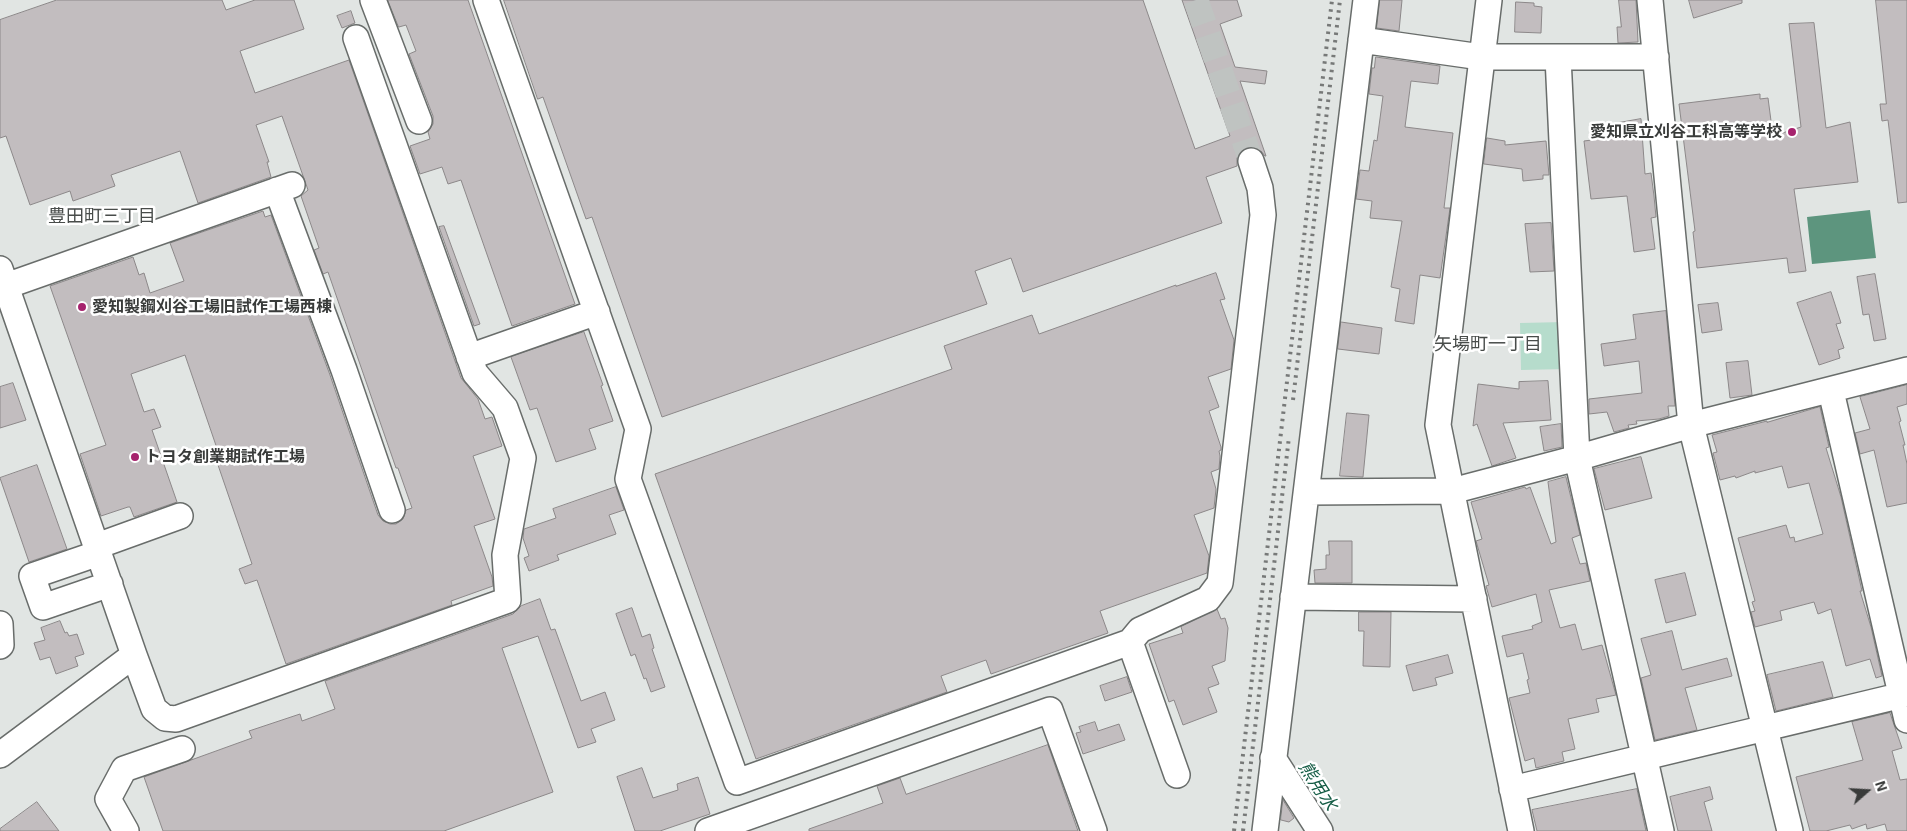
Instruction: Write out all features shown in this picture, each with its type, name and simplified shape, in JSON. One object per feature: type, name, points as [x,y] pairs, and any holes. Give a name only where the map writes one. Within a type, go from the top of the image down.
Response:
[{"type":"street","points":[[373,0],[419,121]]},
{"type":"street","points":[[486,0],[638,429],[628,479],[736,782],[1130,642],[1140,630],[1208,599],[1220,583],[1263,216],[1260,188],[1251,161]]},
{"type":"street","points":[[1265,831],[1366,0]]},
{"type":"street","points":[[1489,0],[1438,425],[1521,831]]},
{"type":"street","points":[[1650,0],[1692,425],[1790,831]]},
{"type":"street","points":[[356,38],[475,374],[505,408],[523,458],[505,555],[508,600],[176,719],[165,718],[154,709],[134,655],[3,278],[285,187],[344,370],[392,510]]},
{"type":"street","points":[[1361,40],[1481,57],[1656,57]]},
{"type":"street","points":[[1558,58],[1577,458],[1662,831]]},
{"type":"street","points":[[469,357],[597,312]]},
{"type":"street","points":[[1307,492],[1452,491],[1692,425],[1831,391],[1907,370]]},
{"type":"street","points":[[1831,391],[1904,695],[1907,720]]},
{"type":"street","points":[[110,584],[43,607],[32,576],[180,516]]},
{"type":"street","points":[[1293,598],[1474,599]]},
{"type":"street","points":[[0,624],[0,646]]},
{"type":"street","points":[[1130,642],[1177,775]]},
{"type":"street","points":[[0,755],[134,655]]},
{"type":"street","points":[[1512,789],[1904,695]]},
{"type":"street","points":[[708,831],[747,824],[1050,710],[1094,831]]},
{"type":"street","points":[[126,831],[108,799],[124,769],[182,749]]},
{"type":"street","points":[[1273,758],[1320,831]]},
{"type":"shaded area","points":[[1870,210],[1876,258],[1812,264],[1807,217]]},
{"type":"shaded area","points":[[1565,322],[1566,369],[1521,370],[1520,323]]},
{"type":"building","points":[[57,0],[222,0],[226,10],[255,0],[294,0],[304,29],[240,51],[255,93],[349,60],[461,378],[478,399],[485,419],[492,417],[502,446],[473,456],[495,519],[474,526],[492,577],[493,586],[451,601],[452,605],[286,664],[257,580],[245,584],[239,569],[252,564],[218,465],[222,463],[185,355],[131,374],[144,412],[154,409],[161,427],[152,430],[177,502],[134,517],[130,507],[101,516],[80,454],[106,445],[50,286],[133,257],[139,275],[144,273],[150,293],[184,281],[170,243],[263,211],[265,217],[271,215],[330,375],[378,515],[383,521],[396,524],[403,519],[406,510],[412,508],[398,468],[396,468],[328,272],[323,274],[314,250],[319,248],[301,196],[308,190],[282,116],[256,125],[269,162],[267,162],[271,177],[198,203],[180,151],[111,175],[115,186],[73,201],[70,191],[30,205],[6,136],[0,138],[0,20]]},
{"type":"building","points":[[388,0],[468,0],[575,304],[512,326],[461,180],[448,184],[442,167],[420,174],[410,146],[430,139],[428,132],[433,124],[433,116],[409,54],[416,51],[406,25],[399,27]]},
{"type":"building","points":[[504,0],[1143,0],[1195,149],[1230,136],[1182,0],[1237,0],[1242,16],[1220,24],[1235,67],[1267,71],[1265,84],[1240,81],[1266,156],[1254,147],[1246,148],[1241,151],[1237,158],[1237,166],[1206,177],[1222,223],[1023,292],[1011,258],[975,271],[987,304],[662,417],[592,217],[586,219],[543,97],[538,99]]},
{"type":"building","points":[[1380,0],[1402,0],[1399,31],[1377,28]]},
{"type":"building","points":[[1619,0],[1636,0],[1638,42],[1618,43],[1617,27],[1621,27]]},
{"type":"building","points":[[1689,0],[1742,0],[1742,3],[1694,18]]},
{"type":"building","points":[[1876,0],[1907,0],[1907,202],[1898,203],[1888,120],[1882,121],[1880,104],[1886,104]]},
{"type":"building","points":[[1516,2],[1534,3],[1534,6],[1542,7],[1541,33],[1515,32]]},
{"type":"building","points":[[351,11],[355,23],[342,28],[337,16]]},
{"type":"building","points":[[1814,23],[1826,128],[1850,122],[1858,182],[1794,189],[1806,271],[1789,273],[1787,258],[1697,268],[1693,232],[1695,231],[1679,104],[1760,94],[1760,99],[1768,98],[1773,136],[1801,127],[1789,24]]},
{"type":"building","points":[[1376,57],[1440,66],[1438,84],[1411,81],[1405,127],[1453,133],[1444,208],[1450,208],[1440,278],[1420,275],[1414,324],[1395,321],[1400,289],[1391,287],[1402,221],[1370,218],[1372,201],[1356,199],[1360,170],[1369,171],[1374,140],[1377,141],[1383,96],[1369,94],[1372,68],[1374,68]]},
{"type":"building","points":[[1641,119],[1645,174],[1651,173],[1654,196],[1656,217],[1651,218],[1655,249],[1634,252],[1627,196],[1591,199],[1584,141],[1615,137],[1613,124]]},
{"type":"building","points":[[1487,138],[1505,141],[1505,145],[1546,141],[1549,175],[1543,175],[1543,179],[1523,181],[1522,169],[1484,164]]},
{"type":"building","points":[[1551,223],[1554,271],[1530,272],[1525,224]]},
{"type":"building","points":[[444,226],[480,324],[474,326],[439,227]]},
{"type":"building","points":[[1216,273],[1225,299],[1220,300],[1234,340],[1231,369],[1208,377],[1219,407],[1209,411],[1221,450],[1219,451],[1219,469],[1211,472],[1216,489],[1214,508],[1194,515],[1209,556],[1207,573],[1100,611],[1108,633],[991,674],[986,660],[941,676],[947,692],[756,759],[655,474],[952,369],[944,346],[1032,315],[1039,334],[1176,285]]},
{"type":"building","points":[[1875,274],[1886,339],[1874,341],[1869,314],[1863,315],[1857,277]]},
{"type":"building","points":[[1831,292],[1841,323],[1836,324],[1844,348],[1838,350],[1840,358],[1819,365],[1797,303]]},
{"type":"building","points":[[1718,303],[1722,330],[1702,333],[1698,305]]},
{"type":"building","points":[[1666,311],[1675,406],[1668,406],[1669,416],[1636,421],[1637,424],[1628,425],[1629,428],[1614,432],[1607,412],[1589,414],[1589,399],[1642,393],[1639,361],[1604,366],[1601,344],[1636,339],[1633,315]]},
{"type":"building","points":[[1341,322],[1382,328],[1379,354],[1338,349]]},
{"type":"building","points":[[584,332],[603,385],[601,386],[613,421],[589,429],[596,449],[556,462],[537,408],[530,410],[511,357]]},
{"type":"building","points":[[1748,361],[1752,395],[1730,398],[1726,363]]},
{"type":"building","points":[[1548,381],[1551,420],[1503,423],[1516,458],[1492,466],[1477,424],[1473,426],[1478,384],[1519,389],[1519,382]]},
{"type":"building","points":[[13,383],[26,420],[0,428],[0,387]]},
{"type":"building","points":[[1907,385],[1907,404],[1897,407],[1901,421],[1899,422],[1905,445],[1903,445],[1907,464],[1907,503],[1887,507],[1874,450],[1860,454],[1855,433],[1870,429],[1860,397]]},
{"type":"building","points":[[1820,407],[1829,447],[1826,448],[1841,497],[1862,591],[1860,591],[1871,627],[1882,676],[1876,678],[1870,659],[1846,666],[1831,609],[1818,614],[1814,602],[1780,611],[1782,620],[1755,627],[1751,612],[1755,611],[1752,602],[1755,601],[1738,538],[1786,525],[1790,538],[1794,537],[1795,542],[1823,534],[1809,483],[1788,488],[1782,466],[1755,473],[1755,471],[1736,478],[1735,476],[1720,480],[1713,453],[1717,452],[1712,435]]},
{"type":"building","points":[[1347,413],[1369,415],[1363,477],[1340,476]]},
{"type":"building","points":[[1561,424],[1562,447],[1544,451],[1540,427]]},
{"type":"building","points":[[1641,457],[1652,498],[1605,510],[1594,469]]},
{"type":"building","points":[[37,465],[67,549],[29,562],[0,478]]},
{"type":"building","points":[[1566,477],[1580,535],[1572,538],[1580,564],[1586,563],[1590,581],[1549,590],[1560,628],[1575,624],[1582,650],[1602,645],[1616,695],[1596,699],[1599,712],[1568,719],[1575,749],[1562,752],[1564,761],[1536,768],[1534,758],[1525,761],[1509,698],[1530,693],[1523,653],[1507,657],[1502,636],[1533,629],[1532,626],[1542,622],[1536,594],[1492,607],[1486,586],[1489,585],[1476,541],[1482,539],[1471,502],[1530,487],[1551,544],[1556,542],[1548,482]]},
{"type":"building","points":[[616,487],[624,510],[609,515],[616,534],[557,555],[559,560],[529,571],[524,558],[529,556],[523,538],[524,529],[556,518],[553,509]]},
{"type":"building","points":[[1329,541],[1352,541],[1352,583],[1315,583],[1314,570],[1326,569]]},
{"type":"building","points":[[1685,573],[1696,615],[1666,623],[1655,580]]},
{"type":"building","points":[[540,599],[551,630],[555,629],[581,701],[605,692],[615,720],[591,729],[596,742],[578,748],[538,636],[502,648],[553,792],[444,831],[163,831],[144,777],[252,738],[249,731],[300,714],[302,721],[335,709],[325,681],[513,614],[521,606]]},
{"type":"building","points":[[632,608],[642,637],[650,634],[654,648],[652,649],[665,687],[651,692],[635,654],[631,656],[616,614]]},
{"type":"building","points":[[1217,609],[1221,619],[1225,618],[1228,628],[1225,661],[1212,666],[1219,684],[1208,688],[1217,712],[1183,725],[1174,700],[1169,702],[1149,644],[1183,633],[1181,627]]},
{"type":"building","points":[[1359,612],[1391,612],[1390,667],[1363,666],[1364,631],[1359,631]]},
{"type":"building","points":[[60,621],[65,633],[67,632],[69,636],[77,634],[84,654],[75,657],[78,666],[56,674],[50,657],[40,660],[34,643],[45,640],[41,628]]},
{"type":"building","points":[[1672,631],[1682,670],[1727,658],[1732,676],[1685,688],[1697,730],[1655,740],[1641,678],[1651,675],[1641,639]]},
{"type":"building","points":[[1448,655],[1453,673],[1435,678],[1437,685],[1413,691],[1406,666]]},
{"type":"building","points":[[1823,662],[1833,697],[1776,711],[1767,675]]},
{"type":"building","points":[[1127,677],[1132,692],[1105,701],[1100,686]]},
{"type":"building","points":[[1890,713],[1902,748],[1892,751],[1900,780],[1907,779],[1907,831],[1887,831],[1885,824],[1867,829],[1866,824],[1852,829],[1850,825],[1826,831],[1810,831],[1796,777],[1863,760],[1852,722]]},
{"type":"building","points":[[1095,722],[1098,731],[1119,724],[1125,740],[1083,754],[1076,733],[1081,732],[1079,727]]},
{"type":"building","points":[[1048,745],[1078,831],[809,831],[809,829],[883,803],[877,786],[900,778],[906,794]]},
{"type":"building","points":[[642,768],[653,798],[678,790],[677,784],[698,777],[710,814],[660,831],[635,831],[617,777]]},
{"type":"building","points":[[1710,787],[1713,799],[1704,802],[1712,831],[1678,831],[1670,797]]},
{"type":"building","points":[[1637,789],[1646,831],[1537,831],[1532,810]]},
{"type":"building","points":[[1283,800],[1294,818],[1289,822],[1281,820]]},
{"type":"building","points":[[37,802],[59,831],[0,831],[0,829]]},
{"type":"tunnel","points":[[1196,0],[1251,161]]},
{"type":"railway","points":[[1234,831],[1332,0]]},
{"type":"railway","points":[[1293,400],[1340,0]]},
{"type":"railway","points":[[1243,831],[1289,437]]},
{"type":"place","name":"愛知県立刈谷工科高等学校","points":[[1792,132]]},
{"type":"place","name":"愛知製鋼刈谷工場旧試作工場西棟","points":[[82,307]]},
{"type":"place","name":"トヨタ創業期試作工場","points":[[135,457]]},
{"type":"district","name":"豊田町三丁目","points":[[102,216]]},
{"type":"district","name":"矢場町一丁目","points":[[1488,344]]},
{"type":"water label","name":"熊用水","points":[[1318,786]]}]
